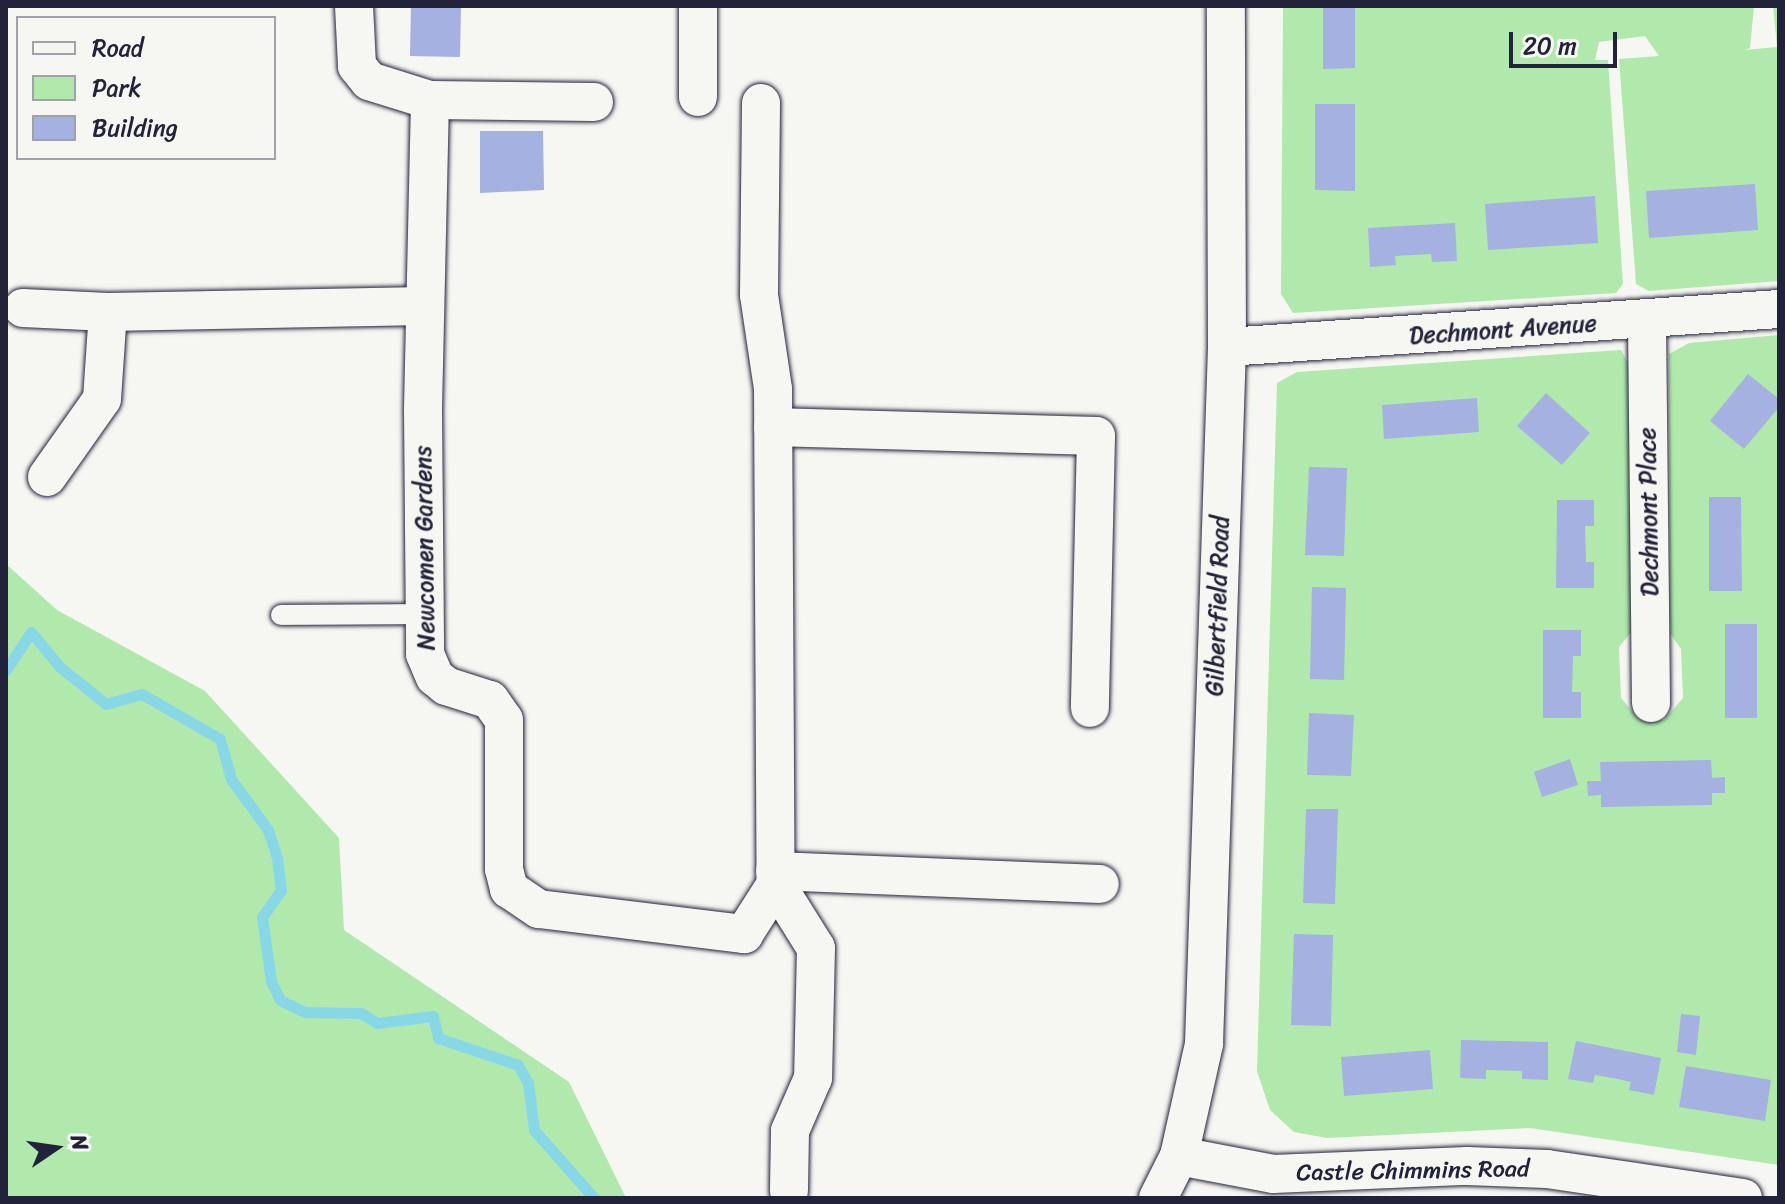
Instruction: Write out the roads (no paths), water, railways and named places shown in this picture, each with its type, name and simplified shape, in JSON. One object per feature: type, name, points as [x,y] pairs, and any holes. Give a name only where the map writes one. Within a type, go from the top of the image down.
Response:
[{"type":"street","points":[[354,6],[357,66],[369,81],[430,100],[594,102]]},
{"type":"street","points":[[698,6],[698,97]]},
{"type":"street","name":"Gilbertfield Road","points":[[1158,1198],[1179,1156],[1204,1044],[1227,347],[1226,6]]},
{"type":"street","name":"Newcomen Gardens","points":[[430,100],[425,306],[425,654],[435,677],[446,686],[490,700],[504,720],[504,869],[516,898],[539,909],[744,934],[776,877]]},
{"type":"street","points":[[761,103],[759,295],[773,427],[776,877],[816,948],[813,1078],[790,1131],[789,1191]]},
{"type":"street","points":[[23,308],[108,312],[425,306]]},
{"type":"street","name":"Dechmont Avenue","points":[[1227,347],[1647,321],[1779,309]]},
{"type":"street","points":[[47,477],[102,399],[108,312]]},
{"type":"street","name":"Dechmont Place","points":[[1647,321],[1651,703]]},
{"type":"street","points":[[773,427],[1096,436],[1090,708]]},
{"type":"street","points":[[776,877],[1100,884]]},
{"type":"street","name":"Castle Chimmins Road","points":[[1179,1156],[1273,1174],[1467,1166],[1547,1169],[1743,1198]]},
{"type":"lane","points":[[281,615],[425,614]]},
{"type":"waterway","points":[[6,670],[31,632],[60,667],[106,704],[142,694],[220,739],[231,779],[268,830],[277,858],[281,890],[262,917],[271,981],[280,1000],[305,1012],[361,1013],[377,1023],[433,1016],[438,1038],[518,1065],[528,1083],[534,1130],[594,1198]]}]
